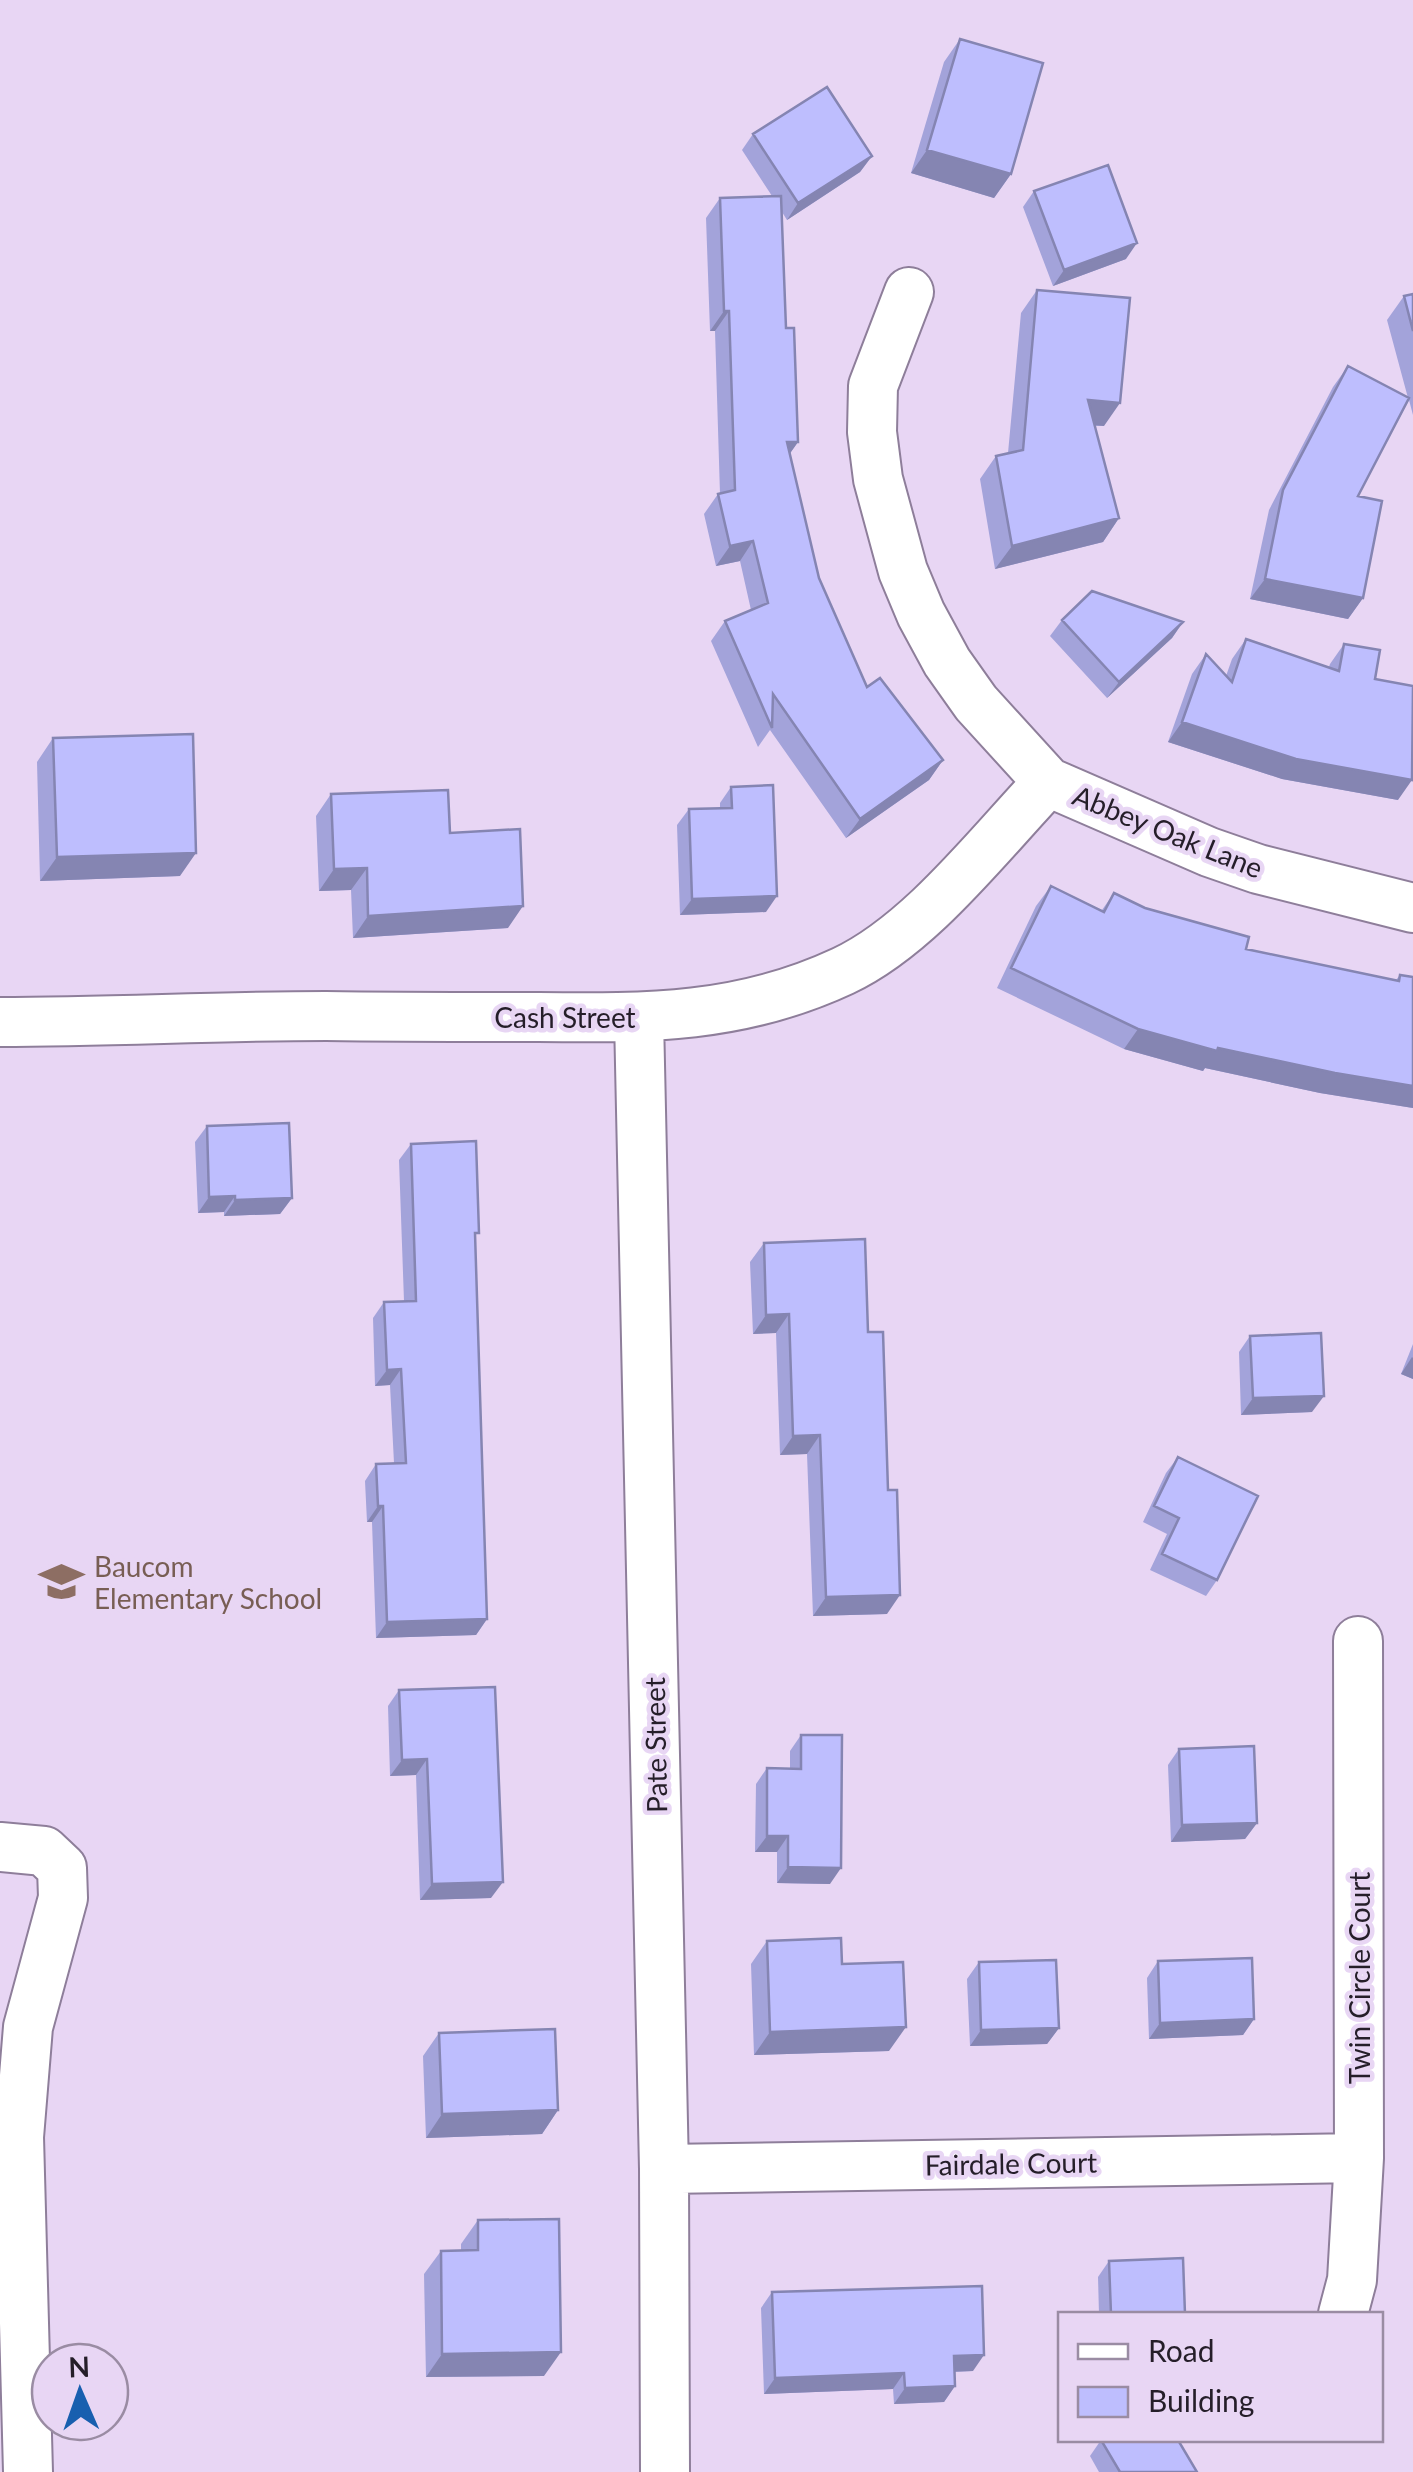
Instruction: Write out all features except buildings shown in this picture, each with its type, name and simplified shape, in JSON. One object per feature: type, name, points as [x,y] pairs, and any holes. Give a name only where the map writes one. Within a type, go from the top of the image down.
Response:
[{"type":"street","name":"Abbey Oak Lane","points":[[909,292],[872,386],[872,432],[888,526],[921,614],[947,662],[976,703],[1048,782],[1226,858],[1413,908]]},
{"type":"street","name":"Cash Street","points":[[0,1022],[301,1016],[639,1018],[726,1009],[777,997],[845,971],[887,946],[925,912],[1048,782]]},
{"type":"street","name":"Pate Street","points":[[639,1018],[664,2168],[665,2472]]},
{"type":"street","name":"Twin Circle Court","points":[[1344,2312],[1352,2280],[1359,2158],[1358,1641]]},
{"type":"street","points":[[0,1847],[44,1850],[62,1868],[63,1898],[28,2027],[10,2260],[28,2472]]},
{"type":"street","name":"Fairdale Court","points":[[664,2168],[1359,2158]]},
{"type":"place","name":"Baucom Elementary School","points":[[61,1582]]}]
